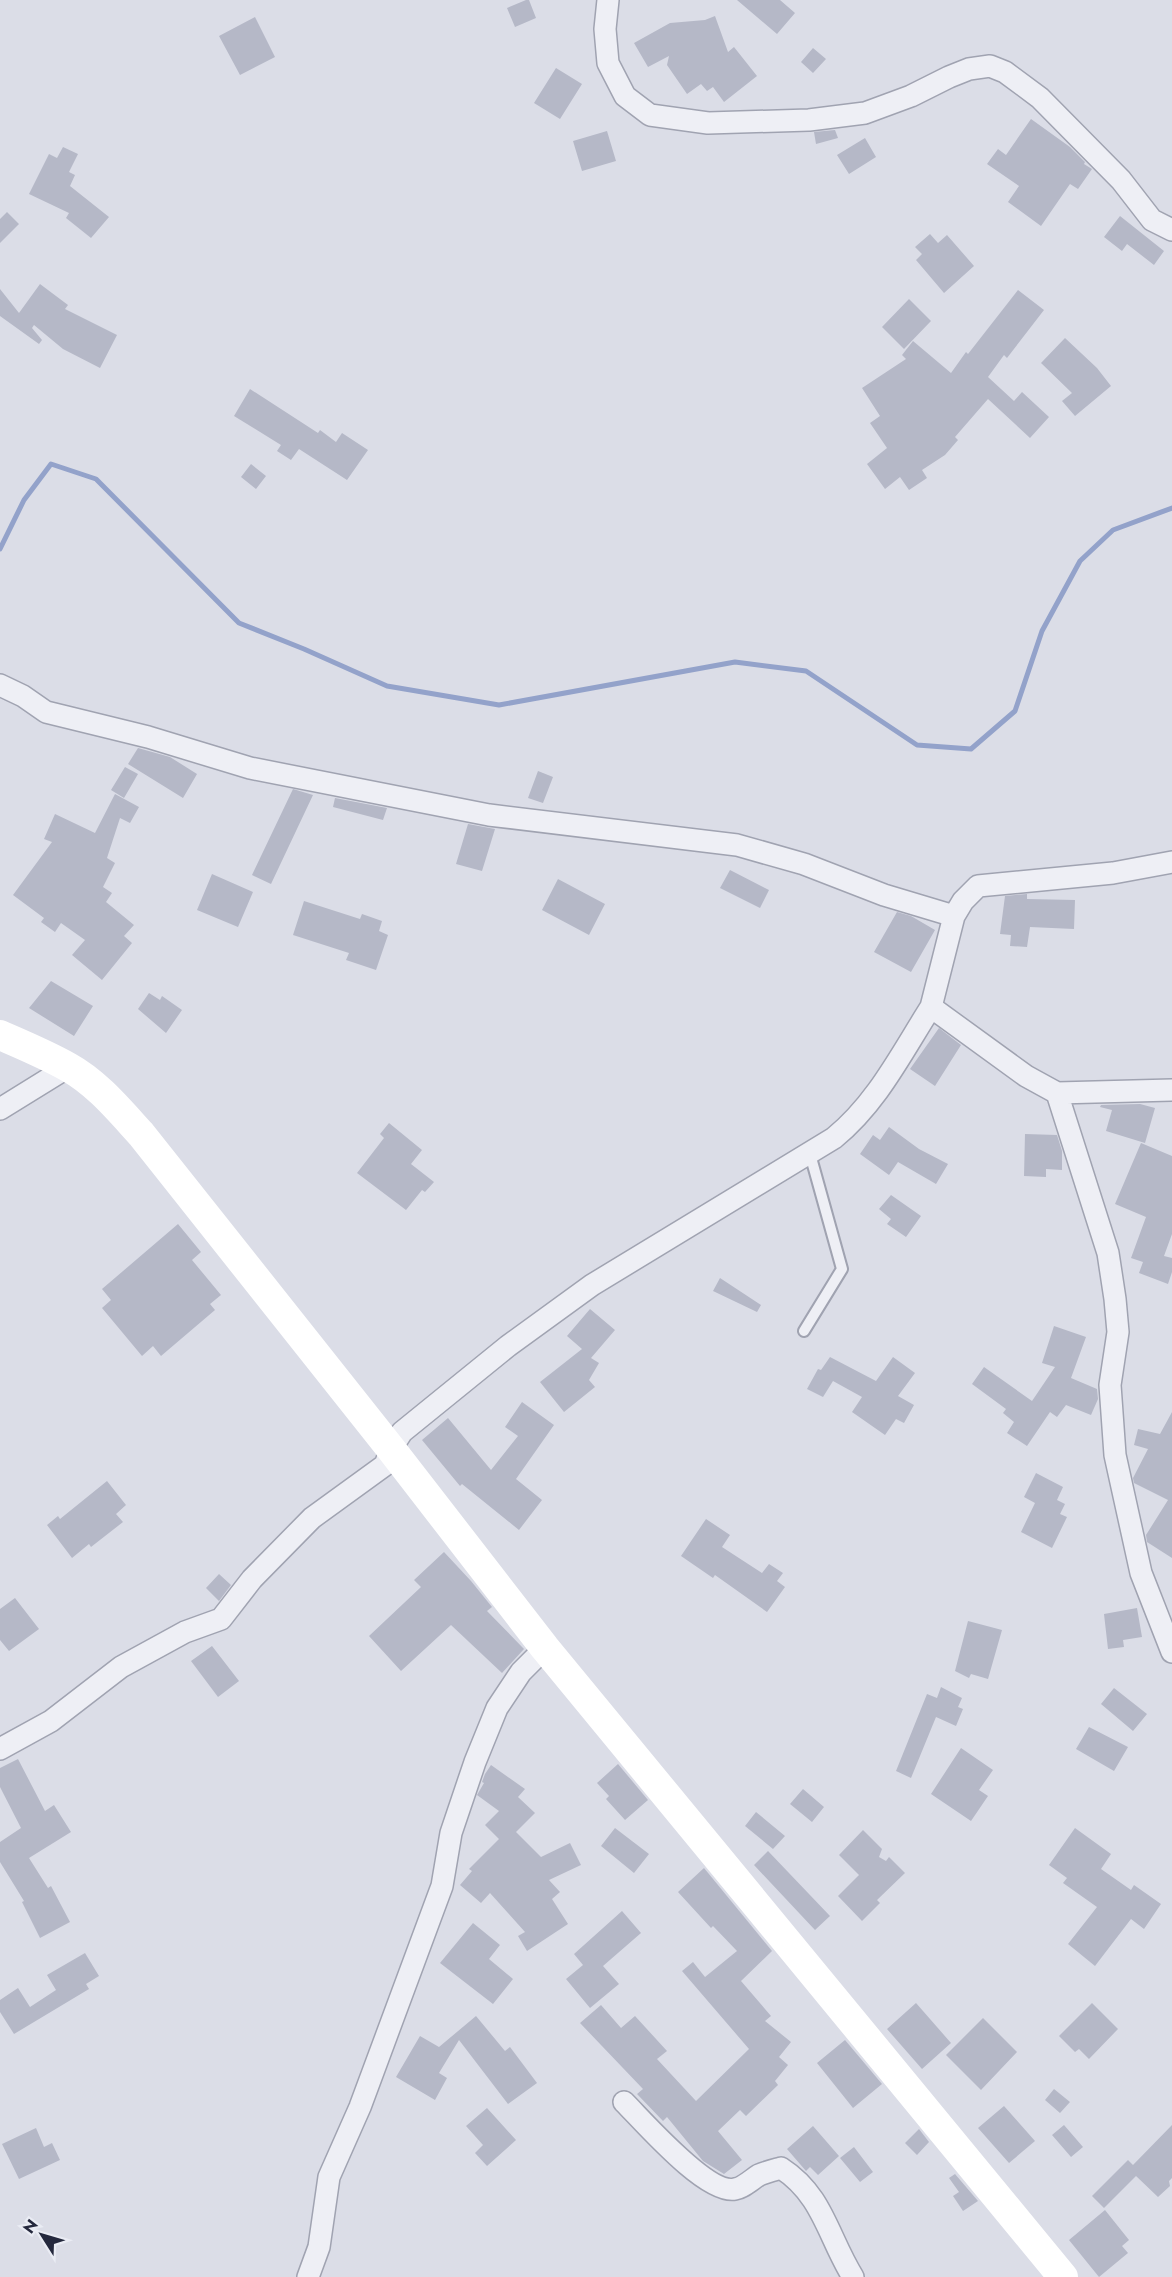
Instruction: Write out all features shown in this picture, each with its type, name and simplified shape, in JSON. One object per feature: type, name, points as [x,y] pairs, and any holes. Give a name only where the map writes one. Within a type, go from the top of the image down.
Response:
[{"type":"main road","points":[[0,1035],[68,1067],[104,1094],[141,1134],[391,1449],[545,1648],[1063,2277]]},
{"type":"street","points":[[608,0],[605,29],[608,63],[625,96],[650,115],[708,123],[809,120],[865,113],[911,96],[969,69],[990,66],[1005,72],[1040,98],[1121,180],[1152,220],[1172,230]]},
{"type":"street","points":[[0,686],[23,696],[45,712],[148,736],[250,768],[489,815],[737,845],[804,864],[884,895],[954,916]]},
{"type":"street","points":[[0,1749],[51,1721],[121,1668],[185,1632],[221,1619],[252,1579],[312,1518],[385,1465],[391,1449],[402,1432],[508,1346],[592,1285],[810,1154],[852,1124],[872,1101],[931,1007],[954,916],[963,901],[978,886],[1113,873],[1172,862]]},
{"type":"street","points":[[931,1007],[1026,1076],[1057,1094],[1172,1090]]},
{"type":"street","points":[[0,1108],[68,1067]]},
{"type":"street","points":[[1057,1094],[1108,1253],[1118,1332],[1110,1385],[1115,1455],[1141,1573],[1172,1652]]},
{"type":"street","points":[[308,2277],[319,2247],[329,2177],[360,2107],[442,1886],[451,1833],[475,1762],[497,1708],[521,1672],[545,1648]]},
{"type":"street","points":[[624,2102],[707,2182],[722,2190],[736,2189],[761,2174],[781,2168],[796,2177],[812,2196],[853,2277]]},
{"type":"lane","points":[[804,1330],[842,1269],[810,1154]]},
{"type":"building","points":[[529,0],[536,18],[515,27],[507,8]]},
{"type":"building","points":[[737,0],[780,0],[795,13],[777,34]]},
{"type":"building","points":[[715,16],[728,52],[734,47],[757,76],[724,102],[713,87],[707,91],[701,84],[687,94],[667,65],[669,56],[648,67],[634,43],[670,23],[705,20]]},
{"type":"building","points":[[255,17],[275,57],[240,75],[219,36]]},
{"type":"building","points":[[813,48],[826,59],[813,73],[801,62]]},
{"type":"building","points":[[556,68],[582,84],[560,119],[534,103]]},
{"type":"building","points":[[1031,119],[1070,147],[1085,162],[1084,164],[1092,169],[1078,189],[1070,184],[1041,226],[1008,202],[1019,186],[987,164],[998,149],[1006,155]]},
{"type":"building","points":[[835,130],[838,138],[816,144],[814,132]]},
{"type":"building","points":[[607,131],[616,161],[582,171],[573,141]]},
{"type":"building","points":[[865,138],[876,157],[849,174],[837,155]]},
{"type":"building","points":[[63,147],[78,154],[69,172],[75,175],[70,186],[109,217],[91,238],[66,218],[69,213],[29,194],[49,154],[57,158]]},
{"type":"building","points":[[7,212],[19,224],[0,243],[0,219]]},
{"type":"building","points":[[1120,216],[1164,251],[1154,265],[1127,244],[1122,251],[1104,237]]},
{"type":"building","points":[[930,234],[938,243],[947,235],[974,266],[944,293],[916,260],[922,254],[915,247]]},
{"type":"building","points":[[40,284],[68,305],[65,309],[117,335],[100,368],[63,349],[34,325],[32,328],[42,340],[39,344],[0,316],[0,289],[19,313]]},
{"type":"building","points":[[1018,290],[1044,310],[1007,358],[1004,355],[988,377],[1014,401],[1022,392],[1049,417],[1030,438],[988,399],[955,437],[958,440],[945,455],[922,470],[927,478],[909,490],[900,477],[885,489],[867,464],[887,448],[870,423],[880,416],[862,388],[906,359],[902,355],[913,341],[951,373]]},
{"type":"building","points":[[909,299],[931,321],[904,349],[882,327]]},
{"type":"building","points":[[1065,338],[1097,368],[1111,386],[1075,416],[1062,401],[1072,393],[1041,363]]},
{"type":"building","points":[[250,389],[318,433],[320,430],[336,442],[342,433],[368,450],[347,480],[299,449],[291,460],[277,451],[281,445],[234,416]]},
{"type":"building","points":[[251,464],[266,476],[256,489],[241,477]]},
{"type":"building","points":[[138,748],[170,757],[197,774],[183,798],[128,764]]},
{"type":"building","points":[[125,767],[138,774],[124,798],[111,790]]},
{"type":"building","points":[[538,771],[553,777],[543,803],[528,798]]},
{"type":"building","points":[[293,789],[313,795],[271,884],[252,875]]},
{"type":"building","points":[[115,794],[139,807],[130,823],[120,818],[107,858],[115,863],[103,887],[112,893],[106,902],[134,925],[124,936],[132,943],[102,980],[72,955],[85,940],[61,923],[55,932],[41,922],[44,918],[13,895],[52,842],[44,839],[55,814],[95,833]]},
{"type":"building","points":[[335,798],[387,808],[383,820],[333,807]]},
{"type":"building","points":[[468,824],[495,829],[482,871],[456,864]]},
{"type":"building","points":[[730,870],[769,890],[760,908],[720,888]]},
{"type":"building","points":[[212,874],[253,892],[238,927],[197,910]]},
{"type":"building","points":[[558,879],[605,904],[589,935],[542,910]]},
{"type":"building","points":[[1027,894],[1027,899],[1075,900],[1074,929],[1030,927],[1027,947],[1010,946],[1011,935],[1000,934],[1005,896]]},
{"type":"building","points":[[304,901],[360,919],[362,914],[382,921],[379,931],[388,935],[376,970],[346,960],[349,953],[293,935]]},
{"type":"building","points":[[897,912],[911,916],[935,930],[911,972],[874,952]]},
{"type":"building","points":[[51,981],[93,1006],[74,1036],[29,1008]]},
{"type":"building","points":[[149,993],[160,1000],[162,996],[182,1010],[166,1033],[138,1009]]},
{"type":"building","points":[[939,1028],[961,1045],[935,1086],[910,1069]]},
{"type":"building","points":[[1140,1104],[1155,1108],[1145,1143],[1106,1131],[1112,1110],[1100,1107],[1101,1105]]},
{"type":"building","points":[[389,1123],[422,1150],[411,1164],[434,1182],[425,1192],[422,1190],[406,1210],[357,1173],[384,1138],[380,1134]]},
{"type":"building","points":[[889,1127],[919,1149],[948,1164],[936,1184],[898,1162],[889,1175],[860,1154],[873,1135],[880,1140]]},
{"type":"building","points":[[1025,1134],[1057,1135],[1062,1151],[1062,1170],[1046,1169],[1046,1177],[1024,1176]]},
{"type":"building","points":[[1141,1143],[1172,1156],[1172,1234],[1164,1256],[1172,1258],[1172,1272],[1168,1284],[1139,1273],[1143,1262],[1131,1258],[1146,1217],[1115,1204]]},
{"type":"building","points":[[891,1195],[921,1216],[906,1237],[887,1224],[891,1219],[879,1209]]},
{"type":"building","points":[[178,1224],[201,1252],[192,1260],[221,1295],[210,1304],[215,1310],[161,1356],[153,1346],[142,1356],[102,1308],[111,1300],[102,1289]]},
{"type":"building","points":[[720,1278],[761,1305],[757,1312],[713,1291]]},
{"type":"building","points":[[590,1309],[615,1330],[591,1358],[599,1363],[589,1380],[595,1387],[564,1412],[540,1382],[582,1349],[567,1336]]},
{"type":"building","points":[[1054,1326],[1086,1337],[1071,1378],[1097,1389],[1098,1399],[1091,1415],[1066,1405],[1057,1417],[1050,1412],[1027,1446],[1007,1433],[1014,1422],[1003,1413],[1006,1409],[972,1384],[984,1367],[1032,1401],[1055,1367],[1042,1363]]},
{"type":"building","points":[[830,1357],[876,1381],[893,1357],[915,1373],[898,1396],[914,1405],[904,1423],[896,1419],[885,1435],[852,1412],[862,1397],[833,1381],[823,1397],[807,1389],[818,1369],[821,1370]]},
{"type":"building","points":[[522,1402],[554,1425],[516,1479],[542,1500],[519,1530],[462,1484],[460,1486],[422,1440],[448,1418],[491,1470],[518,1436],[505,1427]]},
{"type":"building","points":[[1172,1412],[1172,1558],[1147,1542],[1146,1535],[1168,1500],[1134,1483],[1133,1478],[1148,1449],[1134,1445],[1138,1429],[1160,1434]]},
{"type":"building","points":[[1036,1473],[1063,1487],[1057,1500],[1065,1504],[1060,1514],[1067,1517],[1052,1548],[1021,1532],[1035,1503],[1024,1497]]},
{"type":"building","points":[[107,1481],[126,1505],[116,1514],[123,1522],[91,1547],[89,1544],[72,1558],[47,1525],[58,1516],[60,1519]]},
{"type":"building","points":[[706,1519],[730,1535],[722,1547],[762,1573],[769,1564],[783,1573],[777,1581],[785,1587],[767,1612],[715,1575],[713,1578],[681,1556]]},
{"type":"building","points":[[444,1552],[492,1607],[487,1611],[524,1649],[502,1673],[451,1625],[401,1671],[369,1636],[421,1587],[414,1580]]},
{"type":"building","points":[[219,1574],[231,1585],[219,1601],[206,1588]]},
{"type":"building","points":[[15,1598],[39,1629],[9,1651],[0,1640],[0,1609]]},
{"type":"building","points":[[1137,1608],[1142,1637],[1123,1640],[1124,1647],[1108,1649],[1104,1614]]},
{"type":"building","points":[[968,1621],[1002,1630],[988,1679],[971,1674],[969,1678],[955,1671]]},
{"type":"building","points":[[212,1646],[239,1681],[218,1697],[191,1661]]},
{"type":"building","points":[[941,1687],[962,1698],[958,1707],[963,1709],[956,1726],[936,1717],[911,1778],[896,1771],[927,1694],[937,1698]]},
{"type":"building","points":[[1114,1688],[1147,1714],[1133,1731],[1101,1704]]},
{"type":"building","points":[[1089,1727],[1128,1747],[1114,1771],[1076,1749]]},
{"type":"building","points":[[961,1748],[993,1770],[979,1790],[988,1796],[971,1821],[931,1794]]},
{"type":"building","points":[[18,1759],[45,1811],[54,1805],[71,1832],[29,1858],[48,1888],[51,1886],[70,1922],[40,1938],[22,1902],[24,1901],[0,1862],[0,1842],[21,1828],[0,1787],[0,1768]]},
{"type":"building","points":[[618,1764],[648,1800],[625,1820],[606,1799],[609,1796],[597,1783]]},
{"type":"building","points":[[491,1765],[525,1789],[518,1797],[535,1813],[516,1832],[541,1857],[570,1843],[581,1865],[549,1880],[560,1892],[552,1899],[568,1924],[527,1951],[518,1936],[525,1932],[490,1893],[481,1903],[460,1885],[472,1871],[469,1869],[499,1839],[485,1825],[499,1811],[477,1795]]},
{"type":"building","points":[[803,1789],[824,1807],[812,1822],[790,1804]]},
{"type":"building","points":[[756,1812],[785,1836],[773,1849],[745,1826]]},
{"type":"building","points":[[615,1828],[649,1854],[634,1873],[601,1846]]},
{"type":"building","points":[[1075,1828],[1111,1854],[1101,1869],[1131,1890],[1134,1885],[1161,1904],[1144,1929],[1131,1919],[1095,1966],[1068,1944],[1097,1907],[1063,1883],[1067,1878],[1049,1865]]},
{"type":"building","points":[[863,1830],[882,1849],[879,1857],[886,1861],[889,1857],[905,1873],[877,1900],[880,1903],[862,1921],[838,1896],[859,1875],[839,1855]]},
{"type":"building","points":[[768,1851],[830,1916],[815,1930],[754,1865]]},
{"type":"building","points":[[704,1868],[772,1951],[741,1981],[771,2016],[765,2021],[791,2042],[779,2057],[788,2065],[775,2081],[778,2085],[746,2116],[740,2110],[718,2131],[742,2160],[724,2174],[703,2161],[667,2117],[663,2121],[637,2094],[643,2089],[580,2023],[601,2005],[621,2028],[635,2016],[667,2051],[657,2059],[696,2101],[749,2049],[682,1971],[693,1962],[705,1977],[737,1951],[713,1926],[711,1928],[678,1892]]},
{"type":"building","points":[[622,1911],[641,1933],[603,1966],[619,1984],[590,2008],[566,1979],[583,1965],[574,1954]]},
{"type":"building","points":[[473,1923],[500,1945],[489,1959],[513,1979],[493,2004],[440,1963]]},
{"type":"building","points":[[85,1953],[99,1976],[86,1984],[89,1989],[14,2034],[0,2012],[0,2000],[18,1988],[30,2007],[56,1990],[47,1975]]},
{"type":"building","points":[[916,2003],[951,2043],[922,2069],[887,2029]]},
{"type":"building","points":[[1092,2003],[1118,2029],[1089,2059],[1079,2049],[1075,2052],[1059,2036]]},
{"type":"building","points":[[476,2016],[505,2051],[510,2047],[537,2083],[508,2104],[459,2040],[439,2073],[447,2078],[435,2100],[396,2077],[420,2036],[439,2047]]},
{"type":"building","points":[[983,2018],[1017,2052],[981,2090],[946,2055]]},
{"type":"building","points":[[845,2040],[882,2084],[853,2108],[817,2063]]},
{"type":"building","points":[[1054,2089],[1070,2102],[1060,2113],[1045,2100]]},
{"type":"building","points":[[1004,2106],[1035,2141],[1009,2163],[978,2128]]},
{"type":"building","points":[[487,2108],[516,2140],[487,2166],[475,2153],[483,2145],[466,2126]]},
{"type":"building","points":[[1064,2125],[1083,2147],[1071,2157],[1052,2135]]},
{"type":"building","points":[[1172,2125],[1170,2186],[1158,2197],[1136,2176],[1104,2208],[1092,2196],[1128,2160],[1133,2165]]},
{"type":"building","points":[[813,2126],[839,2156],[818,2175],[810,2167],[806,2171],[787,2149]]},
{"type":"building","points":[[36,2128],[44,2147],[52,2143],[60,2160],[19,2179],[2,2144]]},
{"type":"building","points":[[919,2129],[929,2142],[917,2155],[905,2143]]},
{"type":"building","points":[[854,2147],[873,2172],[860,2182],[840,2158]]},
{"type":"building","points":[[955,2174],[978,2201],[963,2211],[953,2196],[959,2192],[949,2178]]},
{"type":"building","points":[[1105,2210],[1129,2240],[1122,2246],[1128,2253],[1099,2277],[1069,2240]]},
{"type":"waterway","points":[[0,549],[24,500],[51,464],[96,479],[239,623],[387,686],[499,705],[735,662],[806,671],[917,745],[971,749],[1015,711],[1042,631],[1080,561],[1113,530],[1172,508]]}]
